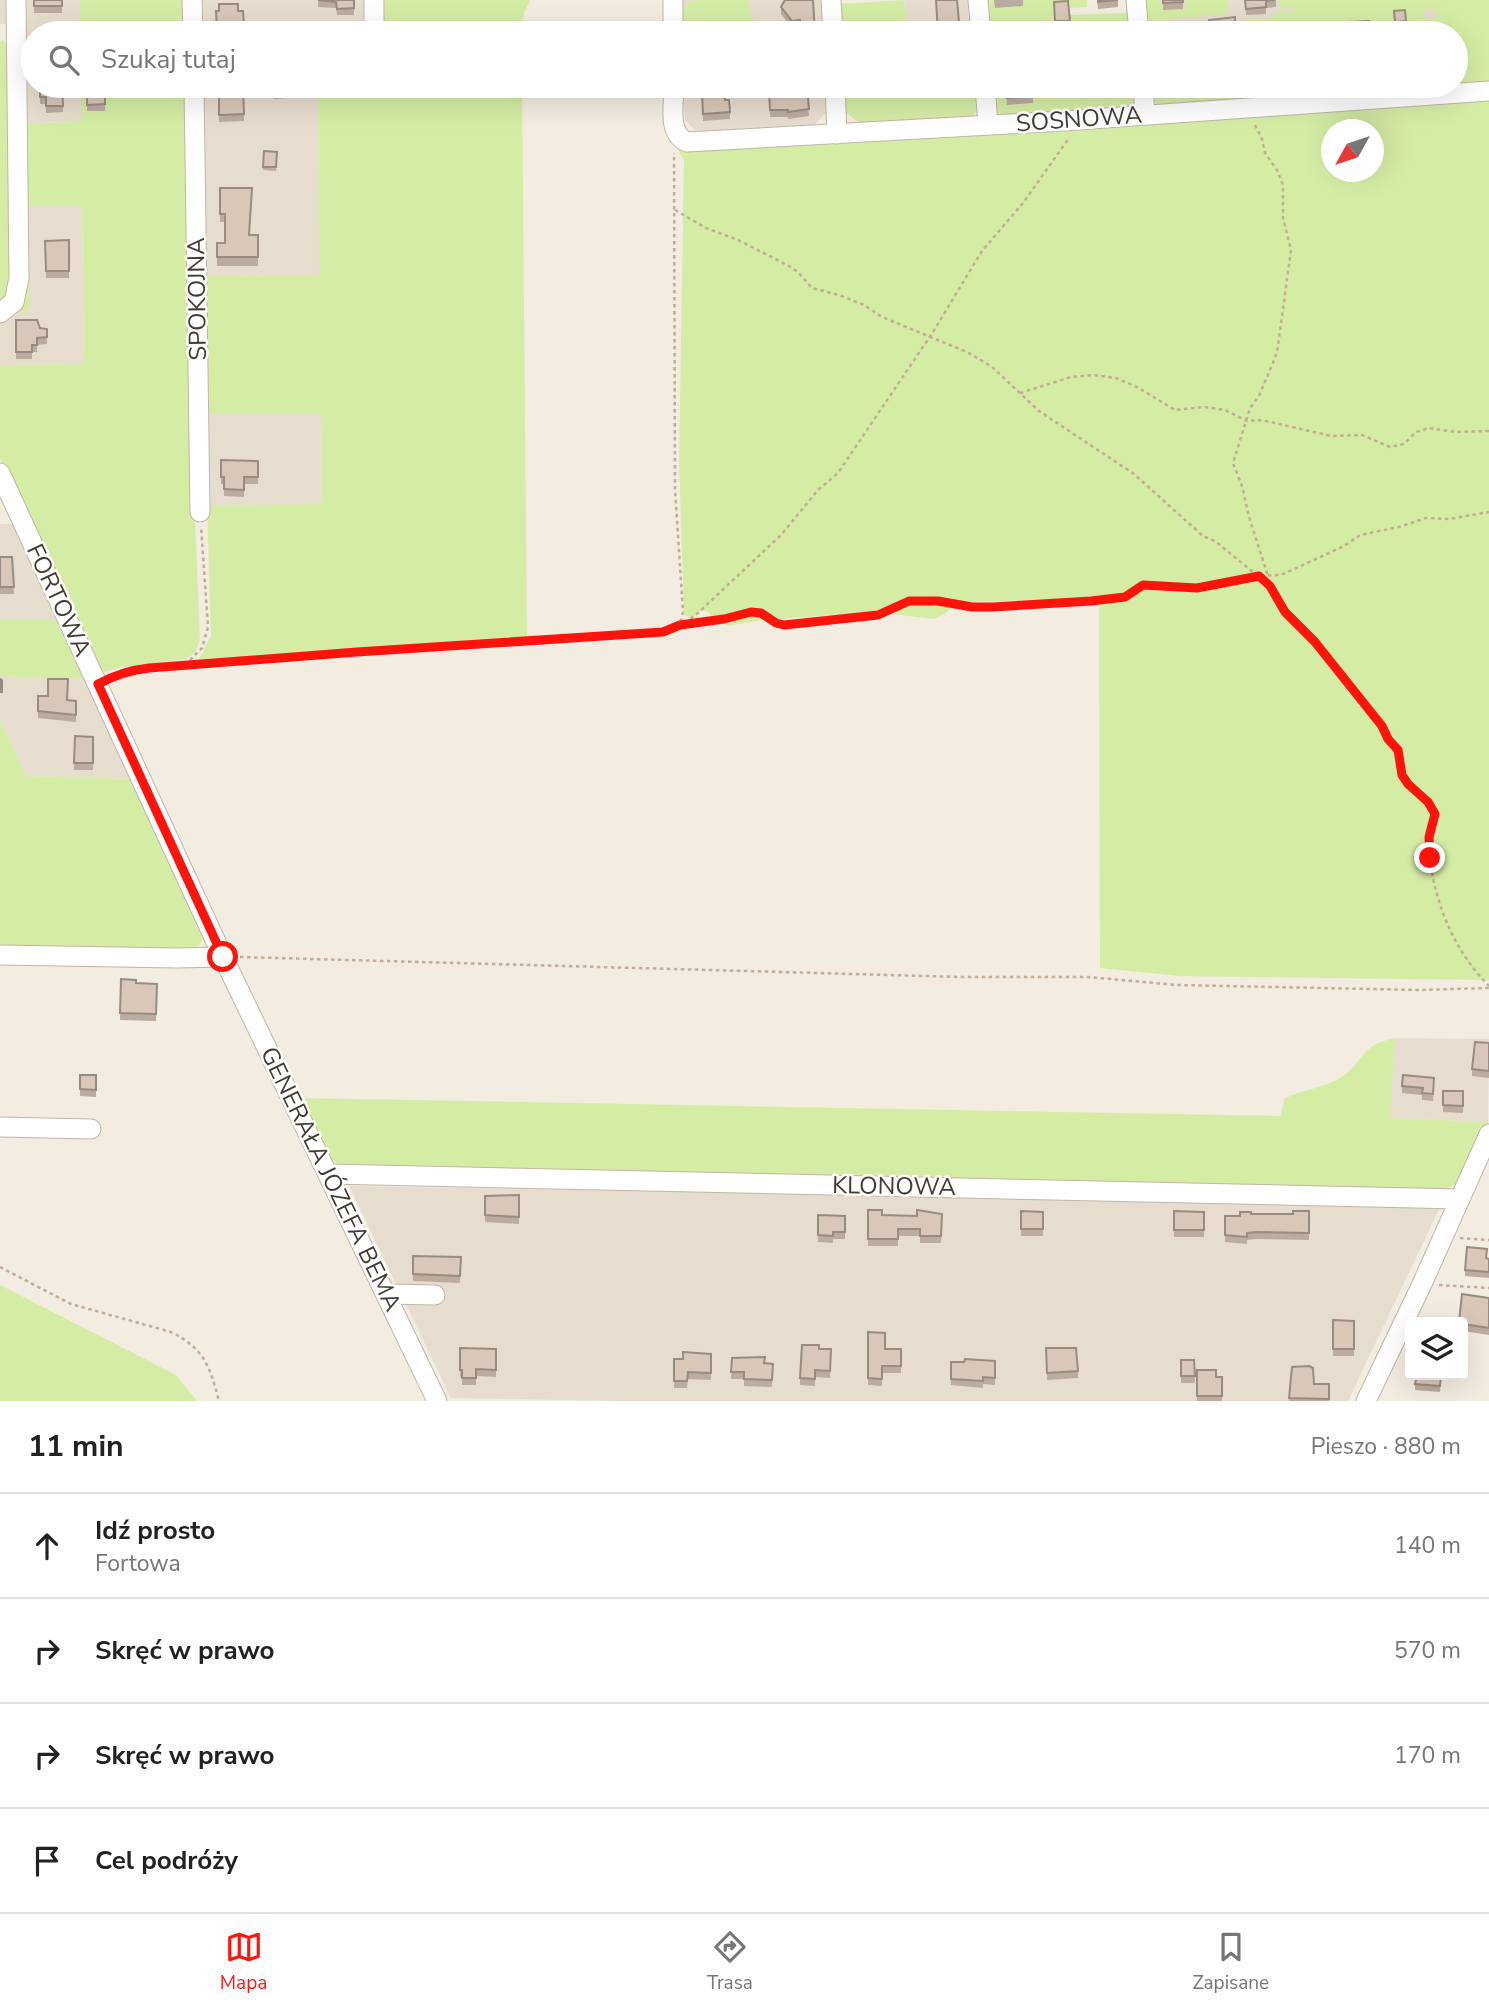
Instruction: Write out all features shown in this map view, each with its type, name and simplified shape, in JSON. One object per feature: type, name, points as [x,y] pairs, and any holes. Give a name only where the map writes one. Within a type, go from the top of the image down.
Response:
[{"type":"street","points":[[0,313],[14,302],[19,278],[8,37],[16,0]]},
{"type":"street","points":[[192,0],[193,21]]},
{"type":"street","points":[[374,0],[374,21]]},
{"type":"street","points":[[673,0],[673,21]]},
{"type":"street","points":[[831,0],[832,21]]},
{"type":"street","points":[[978,0],[980,21]]},
{"type":"street","points":[[1136,0],[1138,21]]},
{"type":"street","name":"SOSNOWA","points":[[1468,93],[1489,92]]},
{"type":"street","name":"SPOKOJNA","points":[[194,98],[200,512]]},
{"type":"street","points":[[674,98],[674,129]]},
{"type":"street","points":[[836,98],[837,134]]},
{"type":"street","points":[[986,98],[988,125]]},
{"type":"street","points":[[1144,98],[1145,114]]},
{"type":"street","name":"SOSNOWA","points":[[674,129],[678,138],[687,142],[1078,120],[1396,98]]},
{"type":"street","name":"FORTOWA","points":[[0,472],[223,957]]},
{"type":"street","points":[[0,955],[223,957]]},
{"type":"street","name":"GENERAŁA JÓZEFA BEMA","points":[[223,957],[438,1401]]},
{"type":"street","points":[[0,1127],[90,1129]]},
{"type":"street","points":[[1366,1401],[1489,1134]]},
{"type":"street","name":"KLONOWA","points":[[329,1174],[1460,1199]]},
{"type":"street","points":[[387,1294],[435,1295]]},
{"type":"path","points":[[1242,108],[1243,115],[1255,125],[1265,153],[1277,170],[1283,185],[1283,218],[1291,250],[1277,353],[1259,396],[1250,408],[1233,463],[1268,576]]},
{"type":"path","points":[[98,684],[130,670],[663,632],[680,625],[698,613],[781,535],[818,490],[838,473],[929,338],[982,251],[1052,164],[1076,129],[1078,120]]},
{"type":"path","points":[[674,129],[675,489],[683,612],[680,625]]},
{"type":"path","points":[[675,210],[706,228],[738,240],[789,266],[812,288],[864,305],[882,317],[967,352],[991,366],[1054,422],[1134,474],[1203,536],[1215,541],[1270,586],[1285,612],[1315,642],[1382,726],[1388,739],[1398,750],[1402,775],[1433,808],[1435,814],[1429,847],[1438,904],[1464,955],[1489,987]]},
{"type":"path","points":[[1020,393],[1071,377],[1116,377],[1175,410],[1205,407],[1225,410],[1247,421],[1262,421],[1331,436],[1362,435],[1391,447],[1404,444],[1418,431],[1429,428],[1455,432],[1489,430]]},
{"type":"path","points":[[182,666],[198,655],[208,627],[200,512]]},
{"type":"path","points":[[680,625],[751,612],[761,613],[776,623],[805,623],[878,615],[909,601],[993,607],[1125,597],[1143,585],[1197,588],[1268,576],[1303,566],[1344,546],[1360,534],[1399,527],[1426,518],[1449,519],[1489,512]]},
{"type":"path","points":[[223,957],[961,977],[1088,977],[1177,985],[1418,990],[1489,987]]},
{"type":"path","points":[[1443,1237],[1489,1240]]},
{"type":"path","points":[[0,1267],[71,1304],[171,1332],[186,1339],[200,1352],[211,1370],[219,1401]]},
{"type":"path","points":[[1422,1284],[1489,1289]]},
{"type":"shaded area","points":[[0,0],[80,0],[80,21],[21,21],[21,23],[0,24]]},
{"type":"shaded area","points":[[201,0],[380,0],[385,21],[201,21]]},
{"type":"shaded area","points":[[683,0],[822,0],[823,21],[683,21]]},
{"type":"shaded area","points":[[904,0],[968,0],[970,21],[906,21]]},
{"type":"shaded area","points":[[1145,0],[1489,0],[1489,5],[1466,21],[1147,21]]},
{"type":"shaded area","points":[[27,98],[81,98],[81,122],[27,123]]},
{"type":"shaded area","points":[[202,98],[318,98],[320,275],[204,276]]},
{"type":"shaded area","points":[[684,98],[826,98],[827,111],[813,127],[699,134],[685,120]]},
{"type":"shaded area","points":[[28,205],[82,205],[84,364],[0,365],[0,322],[29,309]]},
{"type":"shaded area","points":[[321,412],[322,505],[207,506],[206,413]]},
{"type":"shaded area","points":[[0,524],[14,524],[61,620],[0,620]]},
{"type":"shaded area","points":[[0,676],[88,679],[137,779],[26,776],[0,721]]},
{"type":"shaded area","points":[[1395,1038],[1489,1039],[1488,1122],[1389,1118]]},
{"type":"shaded area","points":[[349,1186],[1441,1205],[1348,1401],[618,1401],[451,1398]]},
{"type":"green space","points":[[80,0],[184,0],[184,21],[80,21]]},
{"type":"green space","points":[[380,0],[530,0],[523,21],[384,21]]},
{"type":"green space","points":[[748,0],[753,21],[683,21],[681,12],[688,2]]},
{"type":"green space","points":[[904,0],[906,21],[841,21],[840,4]]},
{"type":"green space","points":[[988,0],[1087,0],[1087,7],[1054,9],[1069,15],[1127,13],[1128,21],[989,21]]},
{"type":"green space","points":[[1145,0],[1159,0],[1164,10],[1182,9],[1186,6],[1186,0],[1227,0],[1228,11],[1221,15],[1147,21]]},
{"type":"green space","points":[[1280,0],[1489,0],[1489,88],[1468,87],[1468,21],[1432,21],[1435,9],[1423,10],[1423,16],[1427,21],[1400,21],[1394,14],[1394,21],[1244,21],[1272,18],[1280,11],[1293,11],[1293,7],[1280,10]]},
{"type":"green space","points":[[3,40],[8,46],[16,277],[0,306],[0,41]]},
{"type":"green space","points":[[81,98],[186,98],[200,640],[195,652],[187,659],[121,667],[105,672],[100,668],[0,458],[0,365],[84,364],[82,205],[28,205],[29,309],[0,322],[0,317],[22,297],[22,128],[27,123],[81,122]]},
{"type":"green space","points":[[318,98],[522,98],[527,640],[195,667],[211,636],[207,506],[322,504],[321,413],[206,413],[204,276],[319,275]]},
{"type":"green space","points":[[845,98],[976,98],[977,110],[972,117],[863,126],[846,112]]},
{"type":"green space","points":[[995,98],[1007,98],[1008,105],[1033,103],[1032,98],[1134,98],[1135,103],[1133,108],[1004,117],[997,112]]},
{"type":"green space","points":[[1153,98],[1238,100],[1162,107],[1153,101]]},
{"type":"green space","points":[[1489,98],[1489,980],[1181,976],[1100,968],[1099,598],[966,602],[952,607],[934,619],[876,612],[762,620],[728,626],[706,611],[700,611],[693,618],[684,614],[679,462],[684,160],[678,150],[683,146]]},
{"type":"green space","points":[[0,620],[61,620],[88,679],[0,676]]},
{"type":"green space","points":[[0,721],[26,776],[137,779],[205,934],[194,950],[0,947]]},
{"type":"green space","points":[[1395,1038],[1390,1118],[1488,1122],[1461,1182],[1438,1192],[341,1167],[331,1159],[302,1098],[1281,1116],[1284,1099],[1340,1078],[1374,1045]]},
{"type":"green space","points":[[0,1285],[176,1375],[197,1401],[0,1401]]},
{"type":"building","points":[[34,0],[62,0],[62,6],[34,6]]},
{"type":"building","points":[[318,0],[354,0],[354,8],[337,9],[336,2]]},
{"type":"building","points":[[785,0],[813,0],[814,21],[792,21],[781,7]]},
{"type":"building","points":[[936,0],[957,0],[959,21],[937,21]]},
{"type":"building","points":[[1163,0],[1183,0],[1183,2],[1163,3]]},
{"type":"building","points":[[1245,0],[1275,0],[1266,1],[1266,7],[1246,9]]},
{"type":"building","points":[[1068,1],[1070,21],[1055,21],[1054,2]]},
{"type":"building","points":[[219,4],[238,4],[238,11],[243,11],[244,21],[216,21],[216,11],[219,11]]},
{"type":"building","points":[[1405,10],[1406,21],[1395,21],[1394,11]]},
{"type":"building","points":[[1235,17],[1235,21],[1209,20]]},
{"type":"building","points":[[46,98],[63,98],[63,106],[46,106]]},
{"type":"building","points":[[87,98],[105,98],[105,104],[87,105]]},
{"type":"building","points":[[219,98],[243,98],[244,114],[219,115]]},
{"type":"building","points":[[702,98],[729,100],[730,112],[703,114]]},
{"type":"building","points":[[769,98],[808,98],[809,109],[788,112],[770,110]]},
{"type":"building","points":[[264,151],[277,152],[276,167],[263,167]]},
{"type":"building","points":[[220,188],[252,188],[249,235],[258,235],[258,257],[217,257],[217,243],[225,243],[225,214],[220,214]]},
{"type":"building","points":[[69,240],[69,271],[46,271],[45,241]]},
{"type":"building","points":[[16,320],[37,320],[40,328],[47,329],[47,337],[37,338],[37,345],[32,345],[32,352],[16,352]]},
{"type":"building","points":[[221,460],[258,461],[258,477],[244,477],[244,490],[224,489]]},
{"type":"building","points":[[0,557],[12,557],[14,587],[0,587]]},
{"type":"building","points":[[48,679],[68,679],[67,700],[76,701],[76,715],[38,711],[38,696],[48,696]]},
{"type":"building","points":[[75,736],[93,737],[93,763],[74,763]]},
{"type":"building","points":[[121,979],[157,984],[156,1014],[120,1013]]},
{"type":"building","points":[[1475,1042],[1489,1043],[1489,1071],[1472,1069]]},
{"type":"building","points":[[80,1075],[96,1075],[96,1090],[80,1089]]},
{"type":"building","points":[[1403,1075],[1434,1078],[1433,1094],[1422,1093],[1423,1088],[1402,1086]]},
{"type":"building","points":[[1443,1091],[1463,1091],[1463,1106],[1443,1105]]},
{"type":"building","points":[[519,1195],[519,1217],[485,1215],[485,1196]]},
{"type":"building","points":[[868,1210],[882,1210],[882,1215],[917,1216],[917,1210],[942,1214],[941,1236],[920,1236],[920,1229],[898,1229],[898,1239],[868,1239]]},
{"type":"building","points":[[1021,1211],[1043,1212],[1043,1229],[1021,1229]]},
{"type":"building","points":[[1174,1211],[1204,1212],[1204,1230],[1174,1230]]},
{"type":"building","points":[[1293,1211],[1309,1211],[1309,1233],[1256,1232],[1247,1233],[1247,1237],[1225,1235],[1225,1216],[1240,1216],[1240,1212],[1293,1214]]},
{"type":"building","points":[[818,1215],[845,1216],[845,1232],[833,1232],[833,1236],[818,1235]]},
{"type":"building","points":[[1467,1247],[1487,1249],[1489,1272],[1465,1270]]},
{"type":"building","points":[[413,1256],[461,1257],[460,1276],[413,1274]]},
{"type":"building","points":[[1462,1294],[1489,1298],[1489,1328],[1468,1325],[1468,1317],[1460,1317]]},
{"type":"building","points":[[1333,1320],[1354,1321],[1354,1349],[1333,1349]]},
{"type":"building","points":[[868,1332],[885,1333],[885,1349],[901,1349],[901,1366],[882,1366],[882,1379],[868,1378]]},
{"type":"building","points":[[802,1345],[819,1345],[819,1349],[831,1349],[830,1371],[815,1370],[815,1379],[800,1378]]},
{"type":"building","points":[[460,1348],[496,1349],[496,1370],[476,1369],[476,1378],[462,1378]]},
{"type":"building","points":[[1046,1348],[1076,1348],[1078,1371],[1047,1373]]},
{"type":"building","points":[[683,1352],[711,1354],[711,1373],[688,1372],[687,1381],[674,1381],[674,1359],[683,1359]]},
{"type":"building","points":[[765,1357],[764,1363],[773,1364],[772,1380],[744,1379],[744,1372],[731,1372],[732,1358]]},
{"type":"building","points":[[965,1359],[995,1361],[995,1378],[983,1377],[983,1381],[951,1379],[951,1362],[964,1362]]},
{"type":"building","points":[[1181,1360],[1194,1360],[1195,1376],[1181,1376]]},
{"type":"building","points":[[1292,1367],[1313,1368],[1314,1384],[1329,1384],[1329,1399],[1289,1398]]},
{"type":"building","points":[[1197,1370],[1216,1370],[1216,1377],[1222,1377],[1222,1396],[1197,1396]]},
{"type":"building","points":[[1416,1380],[1441,1380],[1440,1386],[1415,1384]]},
{"type":"route","points":[[223,957],[98,684],[130,670],[663,632],[680,625],[751,612],[761,613],[784,625],[878,615],[909,601],[938,601],[972,607],[1091,601],[1125,597],[1143,585],[1197,588],[1259,576],[1270,586],[1285,612],[1315,642],[1342,675],[1398,750],[1402,775],[1428,802],[1435,814],[1429,837],[1430,858]]}]
